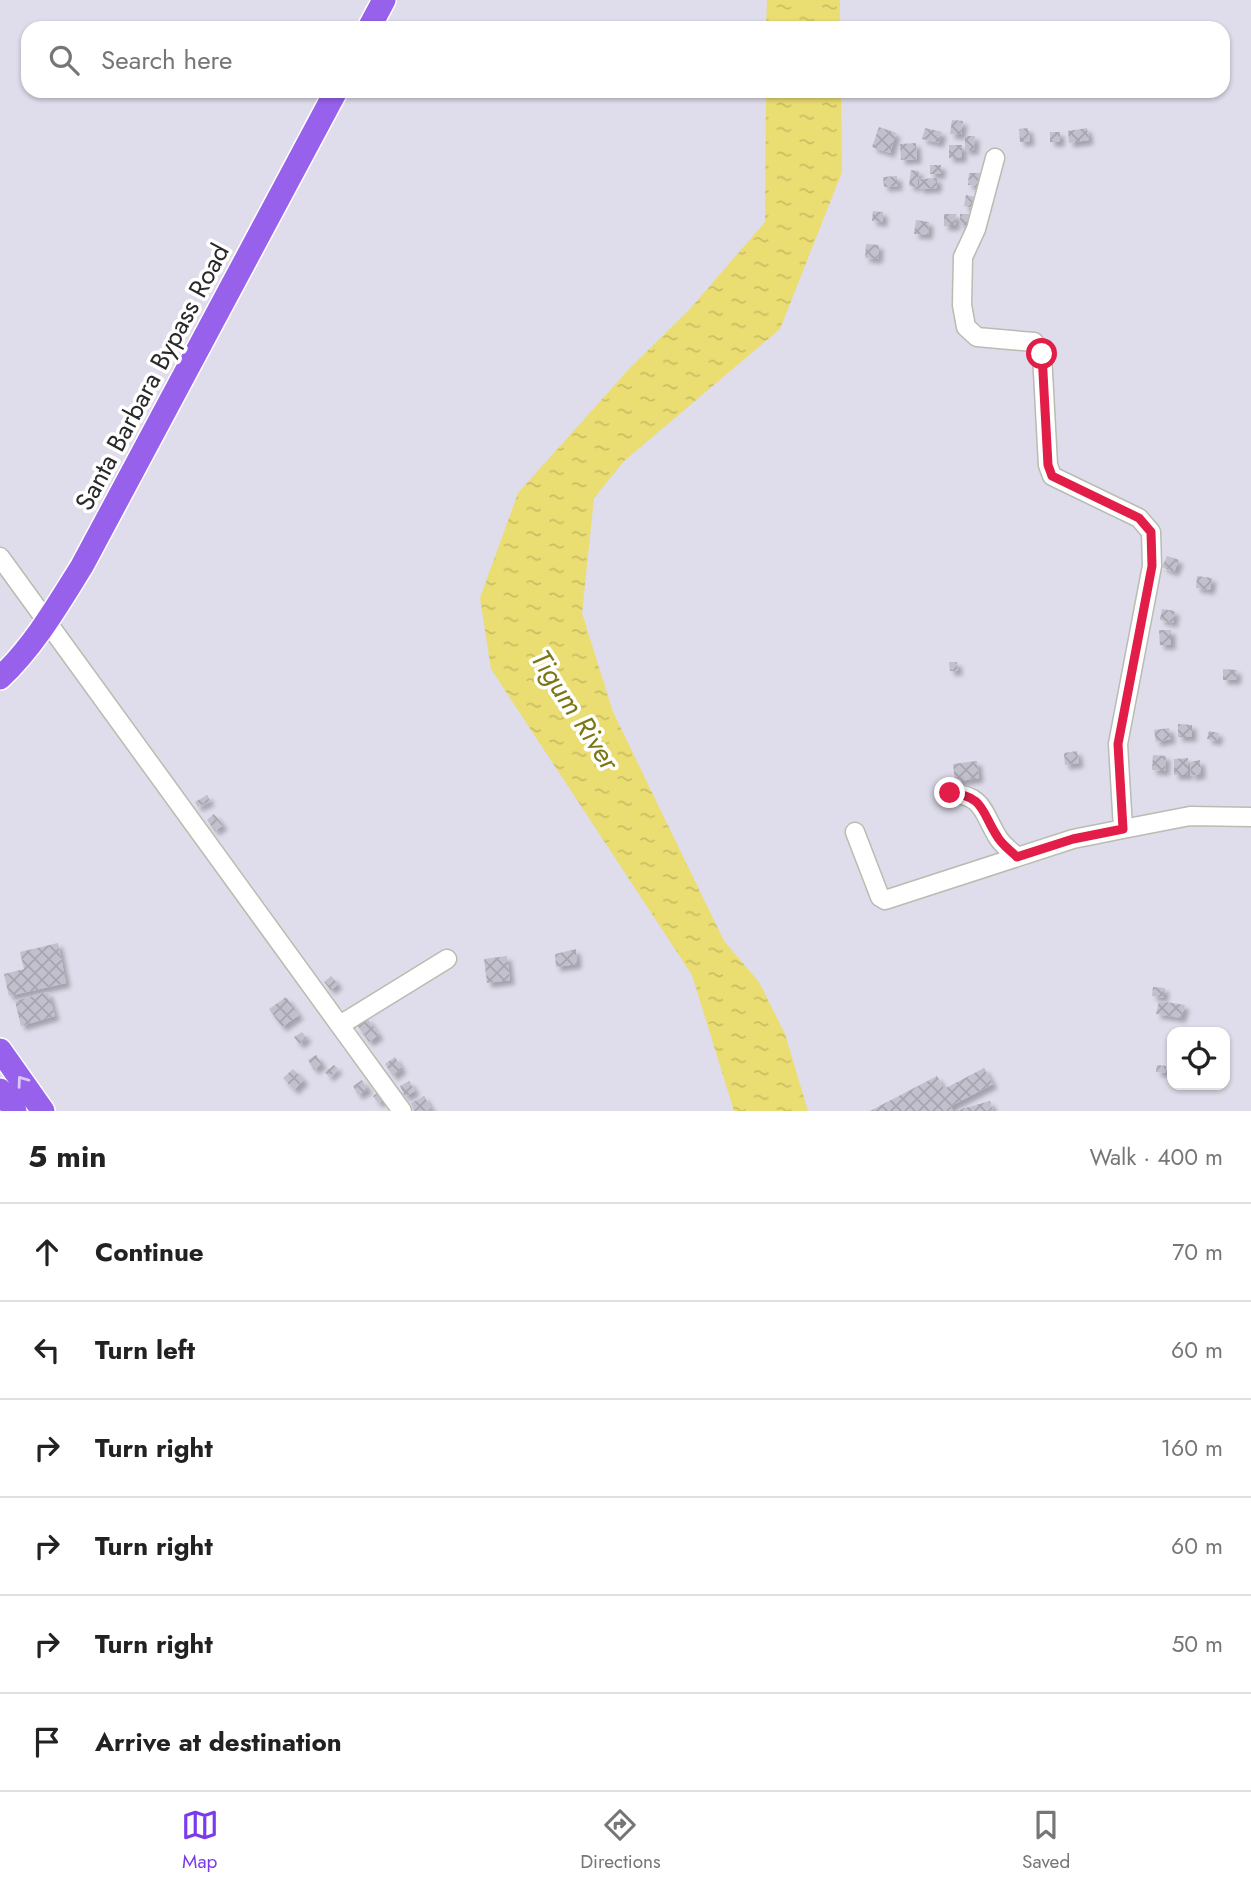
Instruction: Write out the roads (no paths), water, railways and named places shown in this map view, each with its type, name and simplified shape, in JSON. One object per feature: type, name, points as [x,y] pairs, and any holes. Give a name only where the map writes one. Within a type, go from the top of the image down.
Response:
[{"type":"main road","points":[[373,21],[384,0]]},
{"type":"main road","name":"Santa Barbara Bypass Road","points":[[0,678],[18,660],[48,621],[132,477],[332,98]]},
{"type":"main road","points":[[0,1050],[43,1111]]},
{"type":"main road","points":[[0,1090],[15,1111]]},
{"type":"street","points":[[996,158],[976,229],[963,257],[962,304],[965,327],[977,337],[1034,342],[1042,354],[1048,465],[1052,476],[1139,518],[1151,532],[1152,566],[1118,744],[1123,829]]},
{"type":"street","points":[[0,557],[402,1111]]},
{"type":"street","points":[[950,793],[965,794],[981,804],[998,838],[1017,857]]},
{"type":"street","points":[[855,832],[880,897],[885,900],[1073,839],[1190,816],[1251,817]]},
{"type":"street","points":[[340,1025],[447,959]]},
{"type":"water","points":[[767,0],[840,0],[840,21],[766,21]]},
{"type":"water","name":"Tigum River","points":[[766,98],[841,98],[842,172],[780,329],[624,461],[594,498],[582,613],[613,712],[724,941],[759,982],[785,1034],[808,1111],[734,1111],[692,975],[491,669],[480,598],[518,493],[629,369],[689,310],[765,222]]}]
